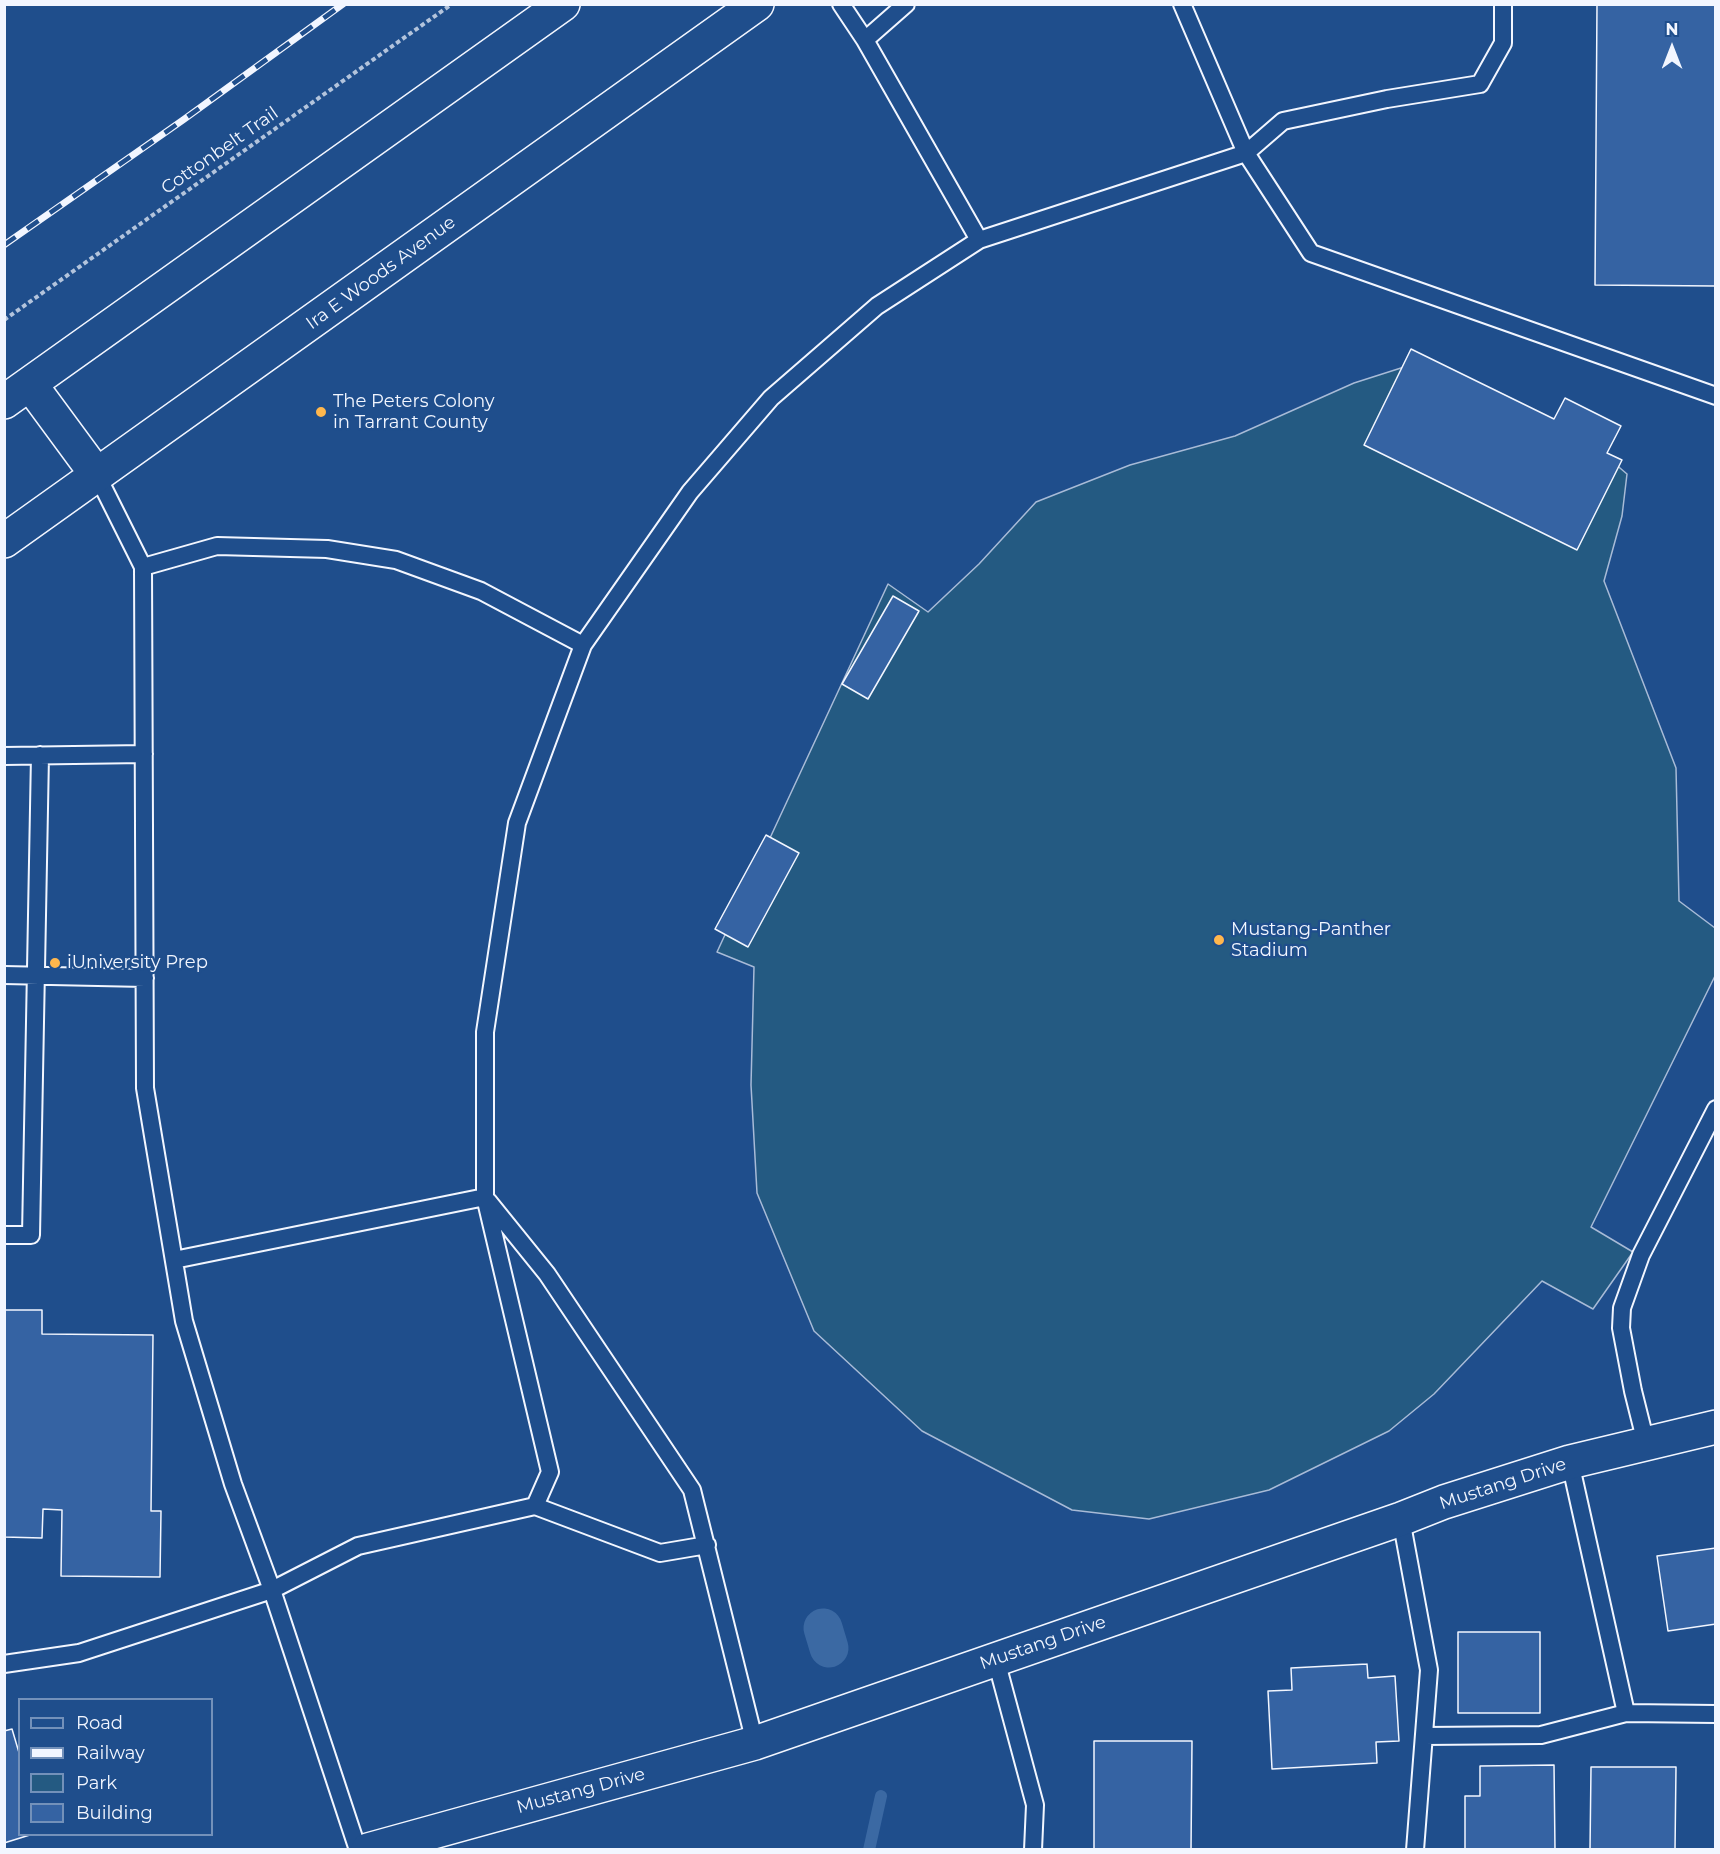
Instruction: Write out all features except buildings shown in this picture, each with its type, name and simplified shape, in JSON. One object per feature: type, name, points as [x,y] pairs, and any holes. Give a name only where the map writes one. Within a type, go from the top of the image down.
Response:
[{"type":"main road","points":[[97,476],[17,393],[562,4]]},
{"type":"main road","name":"Ira E Woods Avenue","points":[[4,541],[757,4]]},
{"type":"main road","name":"Mustang Drive","points":[[368,1850],[755,1743],[1401,1520],[1444,1502],[1570,1462],[1716,1427]]},
{"type":"lane","points":[[841,4],[979,240]]},
{"type":"lane","points":[[864,40],[906,4]]},
{"type":"lane","points":[[1182,4],[1246,153],[1311,253],[1716,396]]},
{"type":"lane","points":[[535,1506],[550,1472],[485,1197],[485,1032],[517,823],[583,645],[690,492],[771,398],[877,306],[979,240],[1246,153],[1283,121],[1388,99],[1480,84],[1503,43],[1503,4]]},
{"type":"lane","points":[[97,476],[143,567],[145,1088],[184,1321],[233,1484],[272,1590],[358,1850]]},
{"type":"lane","points":[[143,567],[217,546],[327,549],[396,560],[481,591],[583,645]]},
{"type":"lane","points":[[4,756],[144,754]]},
{"type":"lane","points":[[4,1235],[31,1235],[40,755]]},
{"type":"lane","points":[[4,975],[145,978]]},
{"type":"lane","points":[[1646,1443],[1621,1328],[1623,1308],[1641,1255],[1716,1109]]},
{"type":"lane","points":[[174,1260],[485,1197]]},
{"type":"lane","points":[[485,1197],[547,1274],[692,1490],[755,1743]]},
{"type":"lane","points":[[1570,1462],[1626,1713]]},
{"type":"lane","points":[[4,1664],[79,1653],[272,1590],[358,1546],[535,1506],[660,1553],[707,1545]]},
{"type":"lane","points":[[1401,1520],[1429,1670],[1415,1850]]},
{"type":"lane","points":[[996,1660],[1035,1805],[1033,1850]]},
{"type":"lane","points":[[1424,1736],[1541,1735],[1626,1713],[1716,1714]]},
{"type":"path","name":"Cottonbelt Trail","points":[[4,320],[452,4]]},
{"type":"green space","name":"Mustang-Panther Stadium","points":[[1426,360],[1593,445],[1627,474],[1622,516],[1604,581],[1676,768],[1679,901],[1715,928],[1715,976],[1591,1227],[1633,1252],[1593,1309],[1542,1281],[1434,1394],[1389,1431],[1269,1490],[1149,1519],[1072,1510],[922,1431],[814,1331],[757,1193],[751,1085],[754,967],[717,952],[888,584],[928,612],[979,564],[1036,502],[1130,465],[1235,436],[1354,383]]},
{"type":"waterway","points":[[823,1628],[829,1648]]},
{"type":"waterway","points":[[869,1850],[881,1796]]},
{"type":"railway","points":[[4,245],[183,120],[343,4]]},
{"type":"place","name":"The Peters Colony in Tarrant County","points":[[321,412]]},
{"type":"place","name":"Mustang-Panther Stadium","points":[[1219,940]]},
{"type":"place","name":"iUniversity Prep","points":[[55,963]]}]
